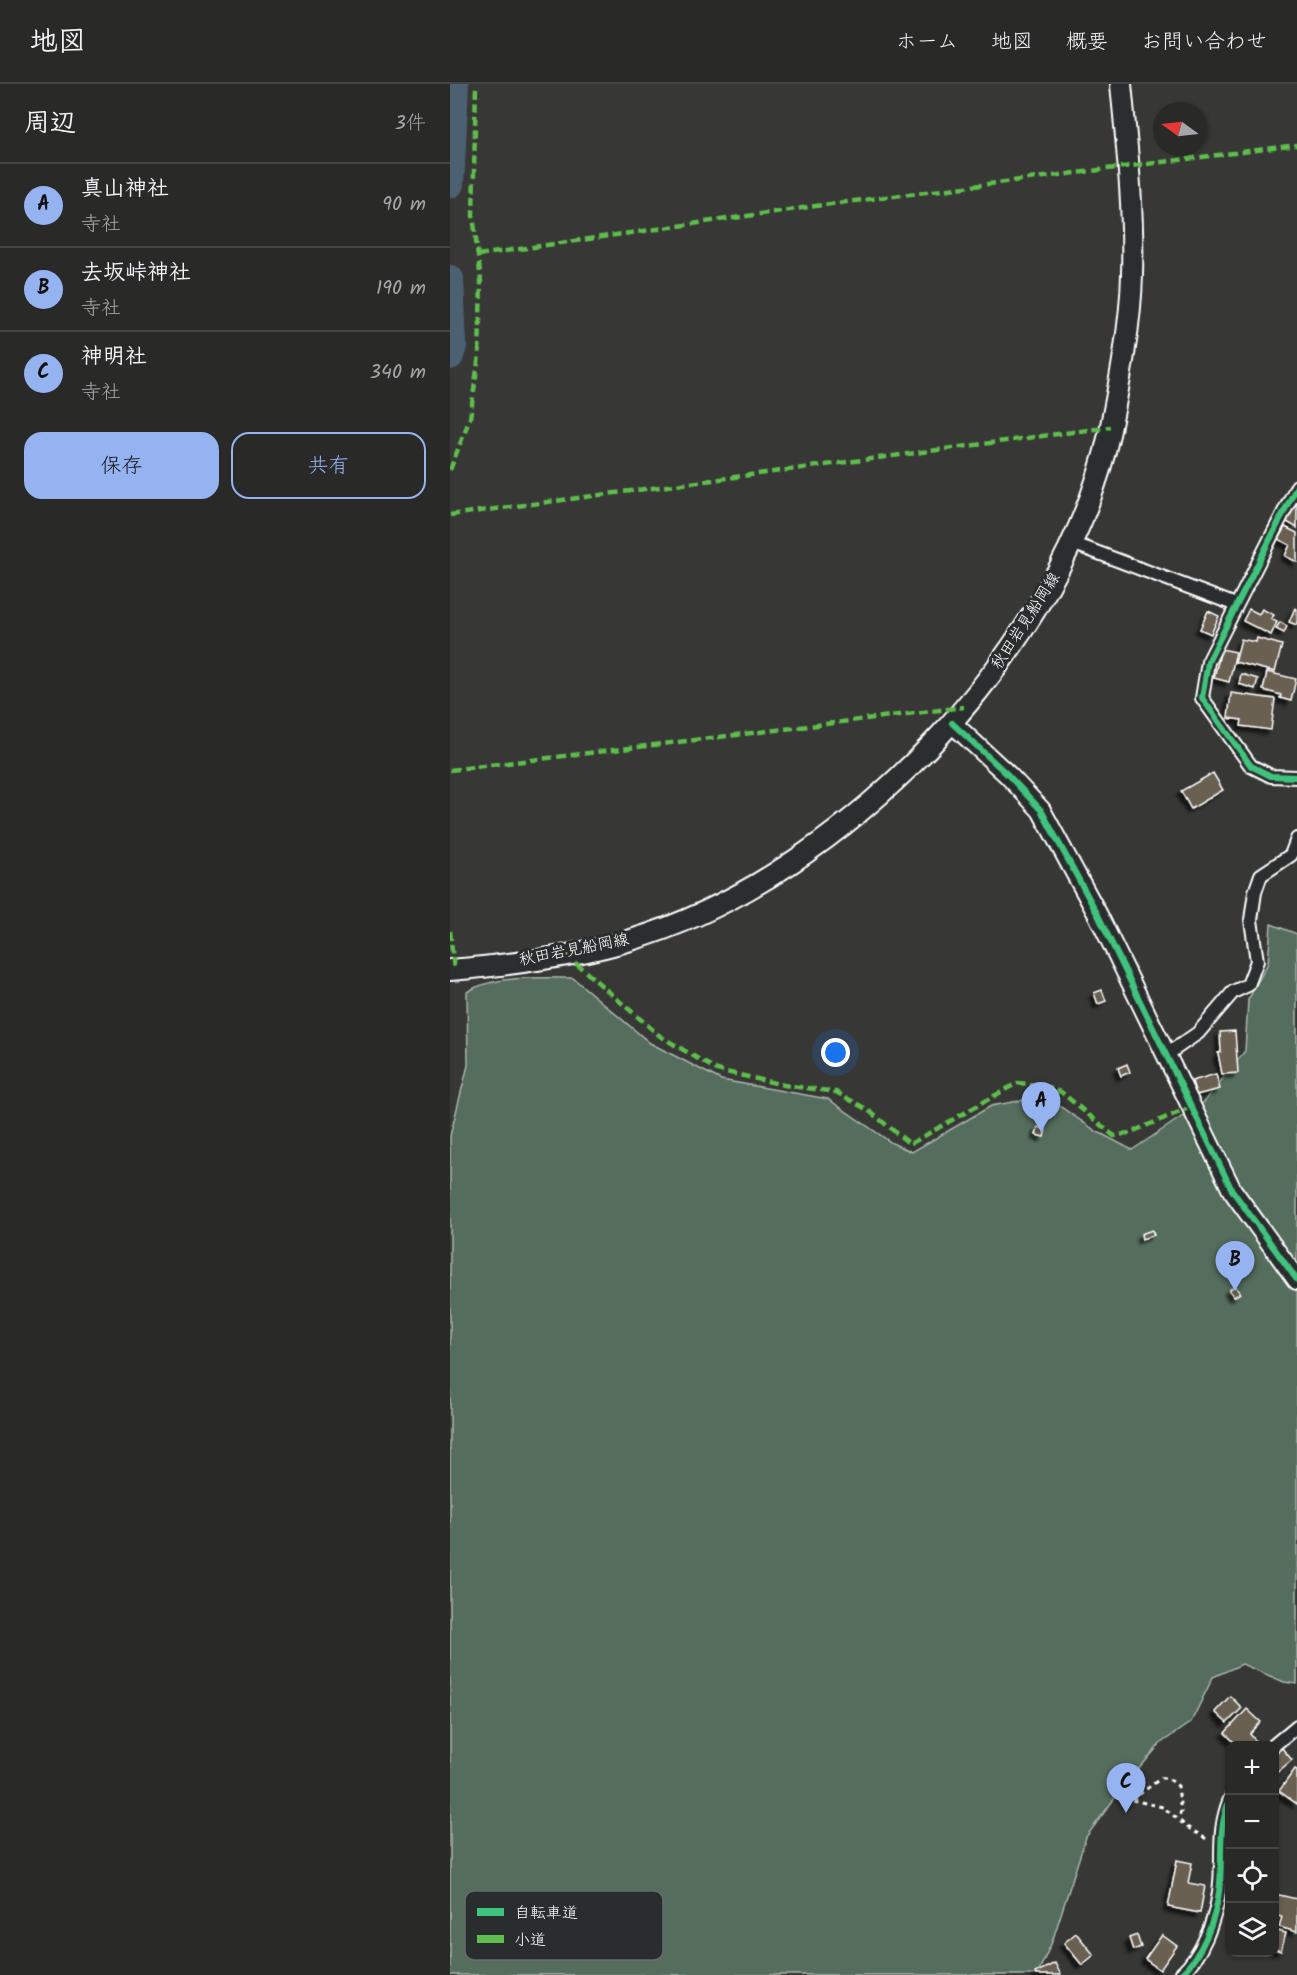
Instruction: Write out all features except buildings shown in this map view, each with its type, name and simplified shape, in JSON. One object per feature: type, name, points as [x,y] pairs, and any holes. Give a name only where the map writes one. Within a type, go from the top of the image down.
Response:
[{"type":"main road","name":"秋田岩見船岡線","points":[[450,970],[544,958],[631,940],[752,888],[858,815],[930,748],[1005,658],[1054,578],[1072,543],[1109,433],[1132,275],[1129,165],[1121,84]]},
{"type":"street","points":[[1297,486],[1208,662],[1202,698],[1251,766],[1270,776],[1297,777]]},
{"type":"street","points":[[1072,543],[1236,605]]},
{"type":"street","points":[[952,723],[1008,775],[1041,810],[1093,905],[1233,1190],[1297,1280]]},
{"type":"street","points":[[1166,1055],[1198,1033],[1233,992],[1248,985],[1257,961],[1251,920],[1255,892],[1261,875],[1291,855],[1297,839]]},
{"type":"street","points":[[1279,1741],[1297,1726]]},
{"type":"street","points":[[1180,1975],[1192,1965],[1210,1927],[1219,1891],[1220,1833],[1225,1816]]},
{"type":"path","points":[[1179,1818],[1181,1812],[1178,1786],[1168,1778],[1161,1778],[1132,1800],[1163,1807],[1201,1837]]},
{"type":"green space","points":[[1271,924],[1297,934],[1297,1684],[1284,1682],[1242,1664],[1213,1677],[1191,1722],[1161,1743],[1120,1791],[1086,1837],[1052,1942],[1037,1975],[450,1975],[450,1136],[468,1065],[467,992],[504,980],[573,978],[650,1043],[721,1080],[828,1099],[892,1143],[912,1152],[991,1106],[1045,1096],[1096,1131],[1132,1150],[1204,1102],[1245,1051],[1248,1000],[1268,963]]},
{"type":"waterway","points":[[450,184],[455,84]]},
{"type":"waterway","points":[[450,279],[453,346],[450,356]]},
{"type":"marked path","points":[[450,470],[470,418],[479,355],[481,281],[473,215],[476,84]]},
{"type":"marked path","points":[[478,255],[823,205],[1297,145]]},
{"type":"marked path","points":[[450,515],[1110,427]]},
{"type":"marked path","points":[[450,770],[964,707]]},
{"type":"marked path","points":[[450,931],[454,970]]},
{"type":"marked path","points":[[565,954],[660,1036],[717,1070],[784,1085],[836,1092],[868,1110],[910,1144],[1017,1083],[1040,1085],[1061,1092],[1114,1136],[1129,1133],[1191,1107]]},
{"type":"cycle path","points":[[1297,486],[1208,662],[1202,698],[1251,766],[1271,776],[1297,777]]},
{"type":"cycle path","points":[[952,723],[1008,775],[1041,810],[1098,915],[1232,1190],[1297,1280]]},
{"type":"cycle path","points":[[1180,1975],[1201,1948],[1214,1915],[1219,1892],[1225,1815]]},
{"type":"place","name":"真山神社","points":[[1041,1132]]},
{"type":"place","name":"去坂峠神社","points":[[1235,1291]]},
{"type":"place","name":"神明社","points":[[1126,1813]]}]
